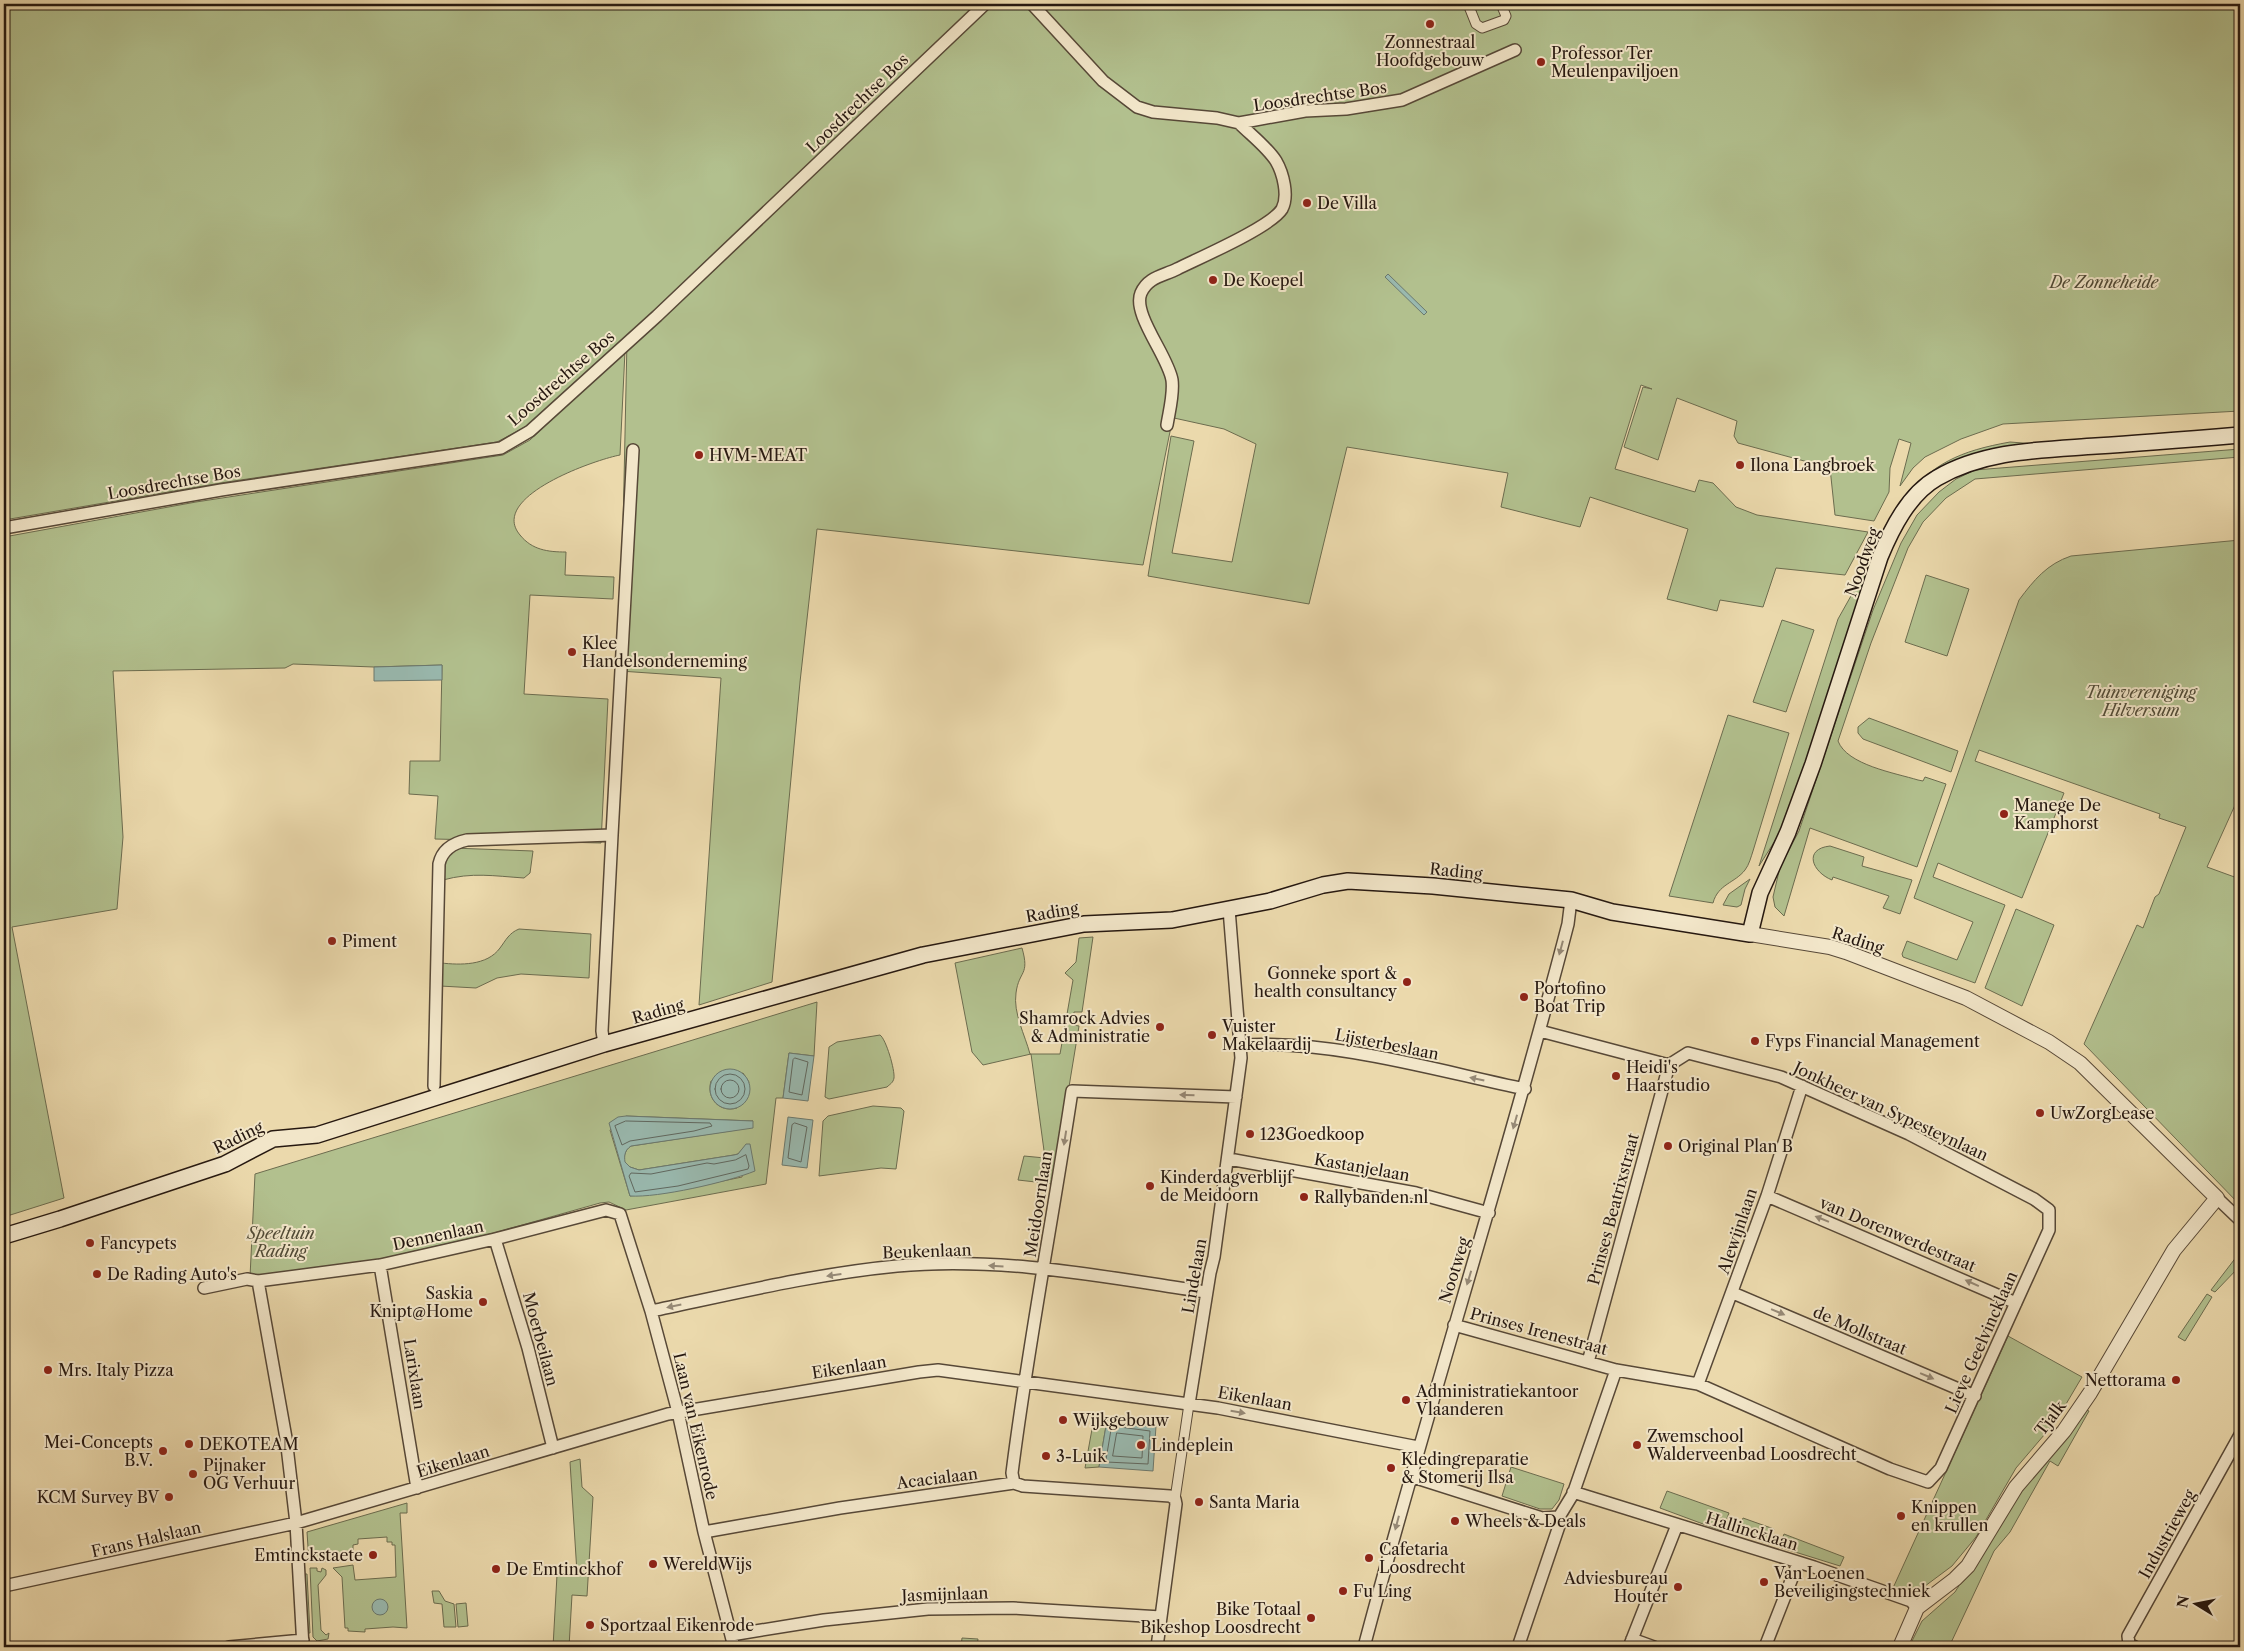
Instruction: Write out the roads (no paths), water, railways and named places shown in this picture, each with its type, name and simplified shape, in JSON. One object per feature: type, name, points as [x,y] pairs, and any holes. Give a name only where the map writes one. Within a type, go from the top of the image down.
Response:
[{"type":"main road","name":"Noodweg","points":[[1750,934],[1760,894],[1788,832],[1813,764],[1880,557],[1892,528],[1911,501],[1935,479],[1976,459],[2033,451],[2240,435]]},
{"type":"main road","name":"Rading","points":[[4,1236],[60,1220],[224,1164],[273,1138],[317,1135],[604,1044],[923,955],[1084,924],[1172,920],[1270,901],[1323,885],[1348,881],[1433,886],[1571,900],[1612,912],[1750,934]]},
{"type":"street","name":"Loosdrechtse Bos","points":[[4,528],[221,490],[500,448],[530,431],[657,316],[985,4]]},
{"type":"street","name":"Loosdrechtse Bos","points":[[1032,4],[1102,81],[1137,107],[1153,112],[1217,118],[1239,124],[1305,111],[1346,109],[1402,100],[1515,50]]},
{"type":"street","points":[[1468,4],[1476,24],[1482,28],[1504,20],[1506,16],[1501,4]]},
{"type":"street","name":"Loosdrechtse Bos","points":[[1167,426],[1173,382],[1163,354],[1139,306],[1144,286],[1150,280],[1174,271],[1256,228],[1279,213],[1283,207],[1283,181],[1275,160],[1239,124]]},
{"type":"street","points":[[604,1044],[602,1031],[618,686],[632,450]]},
{"type":"street","points":[[434,1086],[439,864],[443,854],[451,845],[467,840],[612,835]]},
{"type":"street","name":"Nootweg","points":[[1364,1647],[1418,1448],[1525,1089],[1568,924],[1571,900]]},
{"type":"street","name":"Lindelaan","points":[[1157,1647],[1189,1404],[1229,1159],[1242,1045],[1229,909]]},
{"type":"street","name":"Rading","points":[[1750,934],[1830,947],[1846,952],[1966,998],[2049,1042],[2080,1063],[2217,1198],[2238,1213]]},
{"type":"street","points":[[1540,1031],[1669,1065]]},
{"type":"street","name":"Lijsterbeslaan","points":[[1242,1045],[1271,1044],[1344,1051],[1525,1089]]},
{"type":"street","name":"Jonkheer van Sypesteynlaan","points":[[1669,1065],[1688,1053],[1781,1077],[1909,1134],[2034,1199],[2049,1210]]},
{"type":"street","name":"Prinses Beatrixstraat","points":[[1588,1362],[1669,1065]]},
{"type":"street","name":"Alewijnlaan","points":[[1698,1384],[1733,1293],[1767,1196],[1802,1086]]},
{"type":"street","name":"Meidoornlaan","points":[[1014,1483],[1012,1473],[1024,1382],[1072,1091],[1236,1097]]},
{"type":"street","name":"Kastanjelaan","points":[[1229,1159],[1416,1193],[1489,1213]]},
{"type":"street","name":"van Dorenwerdestraat","points":[[1767,1196],[2016,1303]]},
{"type":"street","name":"Tjalk","points":[[1900,1647],[1917,1608],[1955,1579],[1972,1561],[2016,1487],[2064,1431],[2090,1393],[2174,1250],[2217,1198]]},
{"type":"street","name":"Dennenlaan","points":[[204,1288],[247,1279],[258,1281],[380,1265],[495,1239],[606,1210],[620,1214]]},
{"type":"street","name":"Lieve Geelvincklaan","points":[[1928,1482],[1941,1468],[2049,1230],[2049,1210]]},
{"type":"street","name":"Laan van Eikenrode","points":[[620,1214],[651,1311],[678,1412],[704,1532],[734,1647]]},
{"type":"street","name":"Moerbeilaan","points":[[495,1239],[528,1348],[553,1448]]},
{"type":"street","name":"Beukenlaan","points":[[651,1311],[817,1277],[898,1266],[959,1264],[1044,1269],[1206,1292]]},
{"type":"street","name":"Larixlaan","points":[[380,1265],[417,1488]]},
{"type":"street","points":[[229,1647],[303,1644],[296,1523],[286,1438],[258,1281]]},
{"type":"street","name":"de Mollstraat","points":[[1733,1293],[1975,1396]]},
{"type":"street","name":"Prinses Irenestraat","points":[[1454,1325],[1616,1370],[1698,1384],[1890,1469],[1928,1482]]},
{"type":"street","name":"Eikenlaan","points":[[296,1523],[678,1412],[938,1370],[1189,1404],[1303,1423],[1418,1448]]},
{"type":"street","points":[[1518,1647],[1560,1523],[1558,1517],[1573,1492],[1616,1370]]},
{"type":"street","name":"Industrieweg","points":[[2135,1647],[2129,1644],[2128,1636],[2240,1435]]},
{"type":"street","points":[[1410,1476],[1542,1518],[1558,1517]]},
{"type":"street","name":"Acacialaan","points":[[704,1532],[887,1500],[1014,1483],[1023,1486],[1170,1496],[1175,1499]]},
{"type":"street","name":"Hallincklaan","points":[[1573,1492],[1911,1601],[1917,1608]]},
{"type":"street","name":"Frans Halslaan","points":[[4,1586],[296,1523]]},
{"type":"street","points":[[1654,1647],[1631,1643],[1677,1525]]},
{"type":"street","points":[[1765,1647],[1798,1563]]},
{"type":"street","name":"Jasmijnlaan","points":[[731,1636],[824,1620],[928,1609],[1013,1608],[1161,1617]]},
{"type":"water","points":[[1388,274],[1427,312],[1424,315],[1385,277]]},
{"type":"water","points":[[442,665],[442,680],[374,681],[374,667]]},
{"type":"water","points":[[789,1053],[814,1056],[808,1101],[783,1098]]},
{"type":"water","points":[[734,1069],[741,1072],[747,1078],[750,1089],[749,1097],[741,1106],[734,1109],[726,1109],[719,1106],[711,1097],[710,1085],[713,1078],[722,1070]]},
{"type":"water","points":[[618,1117],[753,1121],[753,1128],[631,1146],[626,1151],[625,1157],[625,1162],[630,1167],[639,1170],[734,1155],[738,1154],[746,1144],[750,1144],[755,1171],[728,1180],[693,1188],[658,1194],[630,1196],[609,1123]]},
{"type":"water","points":[[788,1117],[813,1120],[807,1168],[782,1165]]},
{"type":"water","points":[[1107,1420],[1156,1426],[1153,1471],[1099,1467]]},
{"type":"water","points":[[377,1599],[383,1599],[388,1604],[386,1613],[377,1615],[372,1610],[372,1604]]},
{"type":"place","name":"Zonnestraal Hoofdgebouw","points":[[1430,24]]},
{"type":"place","name":"Professor Ter Meulenpaviljoen","points":[[1541,62]]},
{"type":"place","name":"De Villa","points":[[1307,203]]},
{"type":"place","name":"De Koepel","points":[[1213,280]]},
{"type":"place","name":"HVM-MEAT","points":[[699,455]]},
{"type":"place","name":"Ilona Langbroek","points":[[1740,465]]},
{"type":"place","name":"Klee Handelsonderneming","points":[[572,652]]},
{"type":"place","name":"Manege De Kamphorst","points":[[2004,814]]},
{"type":"place","name":"Piment","points":[[332,941]]},
{"type":"place","name":"Gonneke sport & health consultancy","points":[[1407,982]]},
{"type":"place","name":"Portofino Boat Trip","points":[[1524,997]]},
{"type":"place","name":"Shamrock Advies & Administratie","points":[[1160,1027]]},
{"type":"place","name":"Vuister Makelaardij","points":[[1212,1035]]},
{"type":"place","name":"Fyps Financial Management","points":[[1755,1041]]},
{"type":"place","name":"Heidi's Haarstudio","points":[[1616,1076]]},
{"type":"place","name":"UwZorgLease","points":[[2040,1113]]},
{"type":"place","name":"123Goedkoop","points":[[1250,1134]]},
{"type":"place","name":"Original Plan B","points":[[1668,1146]]},
{"type":"place","name":"Kinderdagverblijf de Meidoorn","points":[[1150,1186]]},
{"type":"place","name":"Rallybanden.nl","points":[[1304,1197]]},
{"type":"place","name":"Fancypets","points":[[90,1243]]},
{"type":"place","name":"De Rading Auto's","points":[[97,1274]]},
{"type":"place","name":"Saskia Knipt@Home","points":[[483,1302]]},
{"type":"place","name":"Mrs. Italy Pizza","points":[[48,1370]]},
{"type":"place","name":"Nettorama","points":[[2176,1380]]},
{"type":"place","name":"Administratiekantoor Vlaanderen","points":[[1406,1400]]},
{"type":"place","name":"Wijkgebouw","points":[[1063,1420]]},
{"type":"place","name":"DEKOTEAM","points":[[189,1444]]},
{"type":"place","name":"Lindeplein","points":[[1141,1445]]},
{"type":"place","name":"Zwemschool Walderveenbad Loosdrecht","points":[[1637,1445]]},
{"type":"place","name":"Mei-Concepts B.V.","points":[[163,1451]]},
{"type":"place","name":"3-Luik","points":[[1046,1456]]},
{"type":"place","name":"Kledingreparatie & Stomerij Ilsa","points":[[1391,1468]]},
{"type":"place","name":"Pijnaker OG Verhuur","points":[[193,1474]]},
{"type":"place","name":"KCM Survey BV","points":[[169,1497]]},
{"type":"place","name":"Santa Maria","points":[[1199,1502]]},
{"type":"place","name":"Knippen en krullen","points":[[1901,1516]]},
{"type":"place","name":"Wheels & Deals","points":[[1455,1521]]},
{"type":"place","name":"Emtinckstaete","points":[[373,1555]]},
{"type":"place","name":"Cafetaria Loosdrecht","points":[[1369,1558]]},
{"type":"place","name":"WereldWijs","points":[[653,1564]]},
{"type":"place","name":"De Emtinckhof","points":[[496,1569]]},
{"type":"place","name":"Van Loenen Beveiligingstechniek","points":[[1764,1582]]},
{"type":"place","name":"Adviesbureau Houter","points":[[1678,1587]]},
{"type":"place","name":"Fu Ling","points":[[1343,1591]]},
{"type":"place","name":"Bike Totaal Bikeshop Loosdrecht","points":[[1311,1618]]},
{"type":"place","name":"Sportzaal Eikenrode","points":[[590,1625]]},
{"type":"park label","name":"De Zonneheide","points":[[2104,282]]},
{"type":"park label","name":"Tuinvereniging Hilversum","points":[[2141,701]]},
{"type":"park label","name":"Speeltuin Rading","points":[[281,1242]]}]
